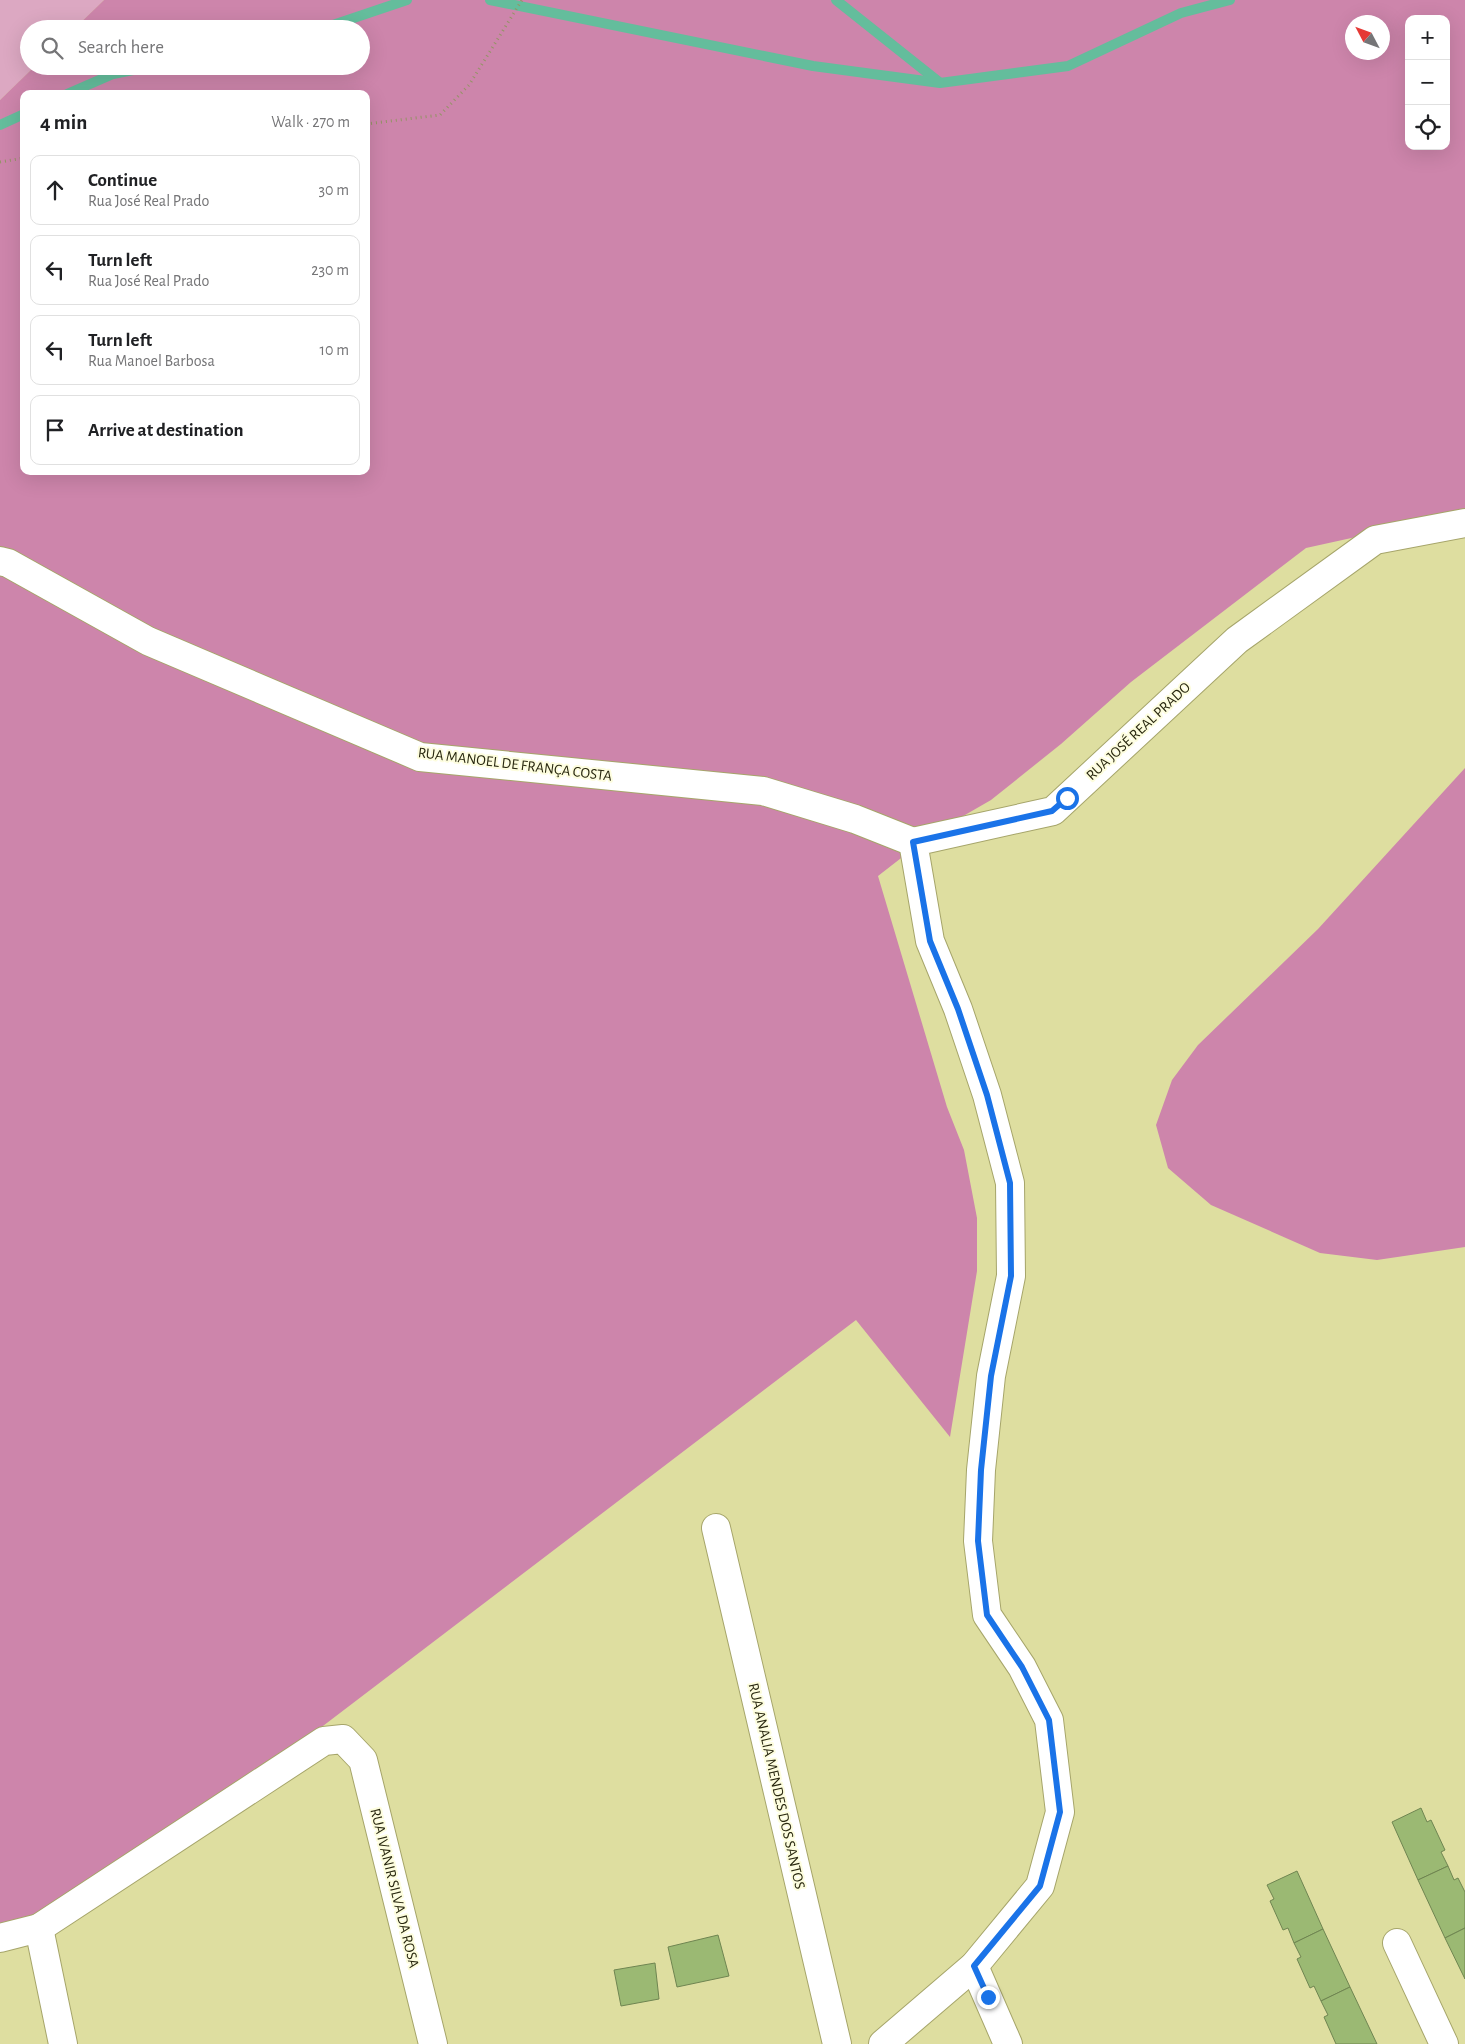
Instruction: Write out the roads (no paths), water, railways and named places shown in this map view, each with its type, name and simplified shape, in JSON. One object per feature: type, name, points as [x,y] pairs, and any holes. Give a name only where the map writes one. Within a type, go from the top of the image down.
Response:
[{"type":"street","name":"RUA JOSÉ REAL PRADO","points":[[913,842],[1052,811],[1237,640],[1375,540],[1465,523]]},
{"type":"street","name":"RUA MANOEL DE FRANÇA COSTA","points":[[0,561],[8,563],[148,641],[420,756],[763,791],[855,819],[913,842]]},
{"type":"street","points":[[883,2044],[974,1966],[1040,1886],[1060,1812],[1049,1720],[1022,1667],[987,1615],[978,1541],[981,1470],[991,1376],[1011,1276],[1010,1183],[987,1095],[958,1009],[930,941],[913,842]]},
{"type":"street","name":"RUA ANALIA MENDES DOS SANTOS","points":[[716,1528],[837,2044]]},
{"type":"street","name":"RUA IVANIR SILVA DA ROSA","points":[[39,1928],[324,1741],[343,1739],[363,1760],[434,2044]]},
{"type":"street","points":[[0,1938],[39,1928],[63,2044]]},
{"type":"street","points":[[1397,1943],[1444,2044]]},
{"type":"street","points":[[974,1966],[1008,2044]]},
{"type":"waterway","points":[[348,20],[407,0]]},
{"type":"waterway","points":[[490,0],[813,66],[940,83],[1068,66],[1181,13],[1230,0]]},
{"type":"waterway","points":[[836,0],[939,82]]},
{"type":"waterway","points":[[76,90],[111,75]]},
{"type":"waterway","points":[[0,125],[20,116]]}]
